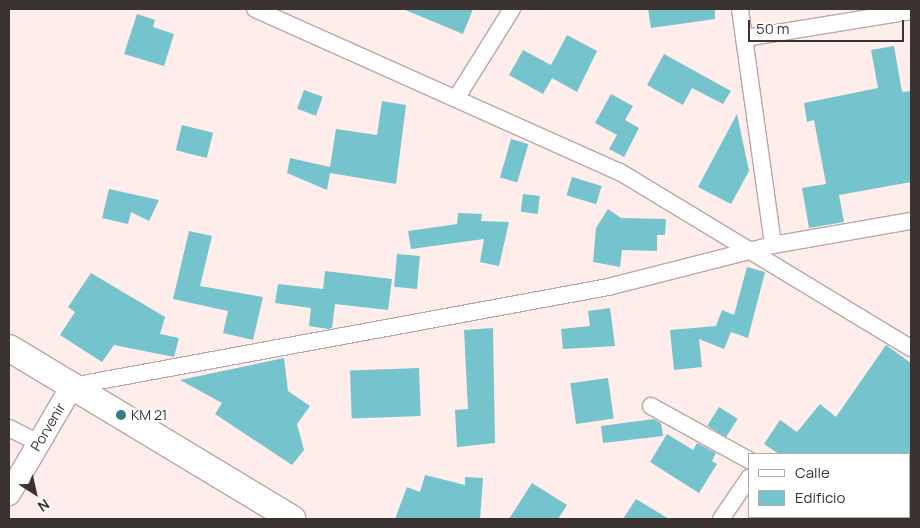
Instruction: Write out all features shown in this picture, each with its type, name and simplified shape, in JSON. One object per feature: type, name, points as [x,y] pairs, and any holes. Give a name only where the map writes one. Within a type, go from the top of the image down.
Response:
[{"type":"main road","points":[[9,348],[292,519]]},
{"type":"street","points":[[255,9],[333,48],[458,97],[620,172],[911,348]]},
{"type":"street","points":[[458,97],[512,9]]},
{"type":"street","points":[[740,9],[773,245]]},
{"type":"street","points":[[745,38],[911,11]]},
{"type":"street","points":[[72,386],[608,287],[773,245],[911,221]]},
{"type":"street","name":"Porvenir","points":[[9,494],[72,386]]},
{"type":"street","points":[[651,406],[748,459]]},
{"type":"street","points":[[9,428],[38,443]]},
{"type":"street","points":[[721,519],[748,479]]},
{"type":"building","points":[[403,9],[473,9],[463,34]]},
{"type":"building","points":[[648,9],[715,9],[715,19],[651,28]]},
{"type":"building","points":[[137,14],[155,20],[153,27],[174,34],[164,66],[124,54]]},
{"type":"building","points":[[567,35],[597,51],[577,92],[552,78],[543,94],[509,75],[523,50],[551,65]]},
{"type":"building","points":[[894,46],[902,92],[911,91],[911,182],[839,195],[844,222],[809,228],[802,188],[826,184],[814,120],[807,122],[804,103],[878,88],[871,50]]},
{"type":"building","points":[[664,54],[731,91],[723,104],[692,88],[683,105],[647,85]]},
{"type":"building","points":[[304,90],[323,97],[316,116],[297,109]]},
{"type":"building","points":[[611,94],[633,106],[625,120],[639,128],[624,157],[609,149],[617,135],[595,123]]},
{"type":"building","points":[[382,101],[406,105],[396,184],[330,173],[327,190],[287,173],[290,158],[330,167],[336,129],[377,135]]},
{"type":"building","points":[[737,114],[749,171],[731,204],[698,187]]},
{"type":"building","points":[[182,125],[213,133],[207,158],[176,150]]},
{"type":"building","points":[[511,139],[528,144],[517,182],[500,177]]},
{"type":"building","points":[[572,177],[602,186],[596,204],[566,195]]},
{"type":"building","points":[[109,189],[159,200],[149,221],[131,212],[128,224],[102,218]]},
{"type":"building","points":[[523,194],[540,196],[538,214],[521,212]]},
{"type":"building","points":[[608,209],[621,218],[666,219],[665,235],[657,235],[657,251],[622,250],[620,267],[593,262],[596,228]]},
{"type":"building","points":[[458,213],[482,214],[481,221],[509,222],[499,266],[480,262],[484,239],[411,249],[408,231],[457,224]]},
{"type":"building","points":[[189,231],[212,236],[200,286],[263,297],[253,340],[223,333],[228,311],[173,299]]},
{"type":"building","points":[[397,254],[420,256],[417,289],[394,287]]},
{"type":"building","points":[[747,267],[765,272],[748,338],[731,332],[724,349],[699,339],[702,367],[674,370],[670,330],[716,326],[722,310],[734,315]]},
{"type":"building","points":[[325,271],[392,279],[388,310],[335,304],[332,328],[328,329],[309,326],[311,308],[275,303],[278,284],[323,289]]},
{"type":"building","points":[[91,273],[165,317],[160,334],[179,338],[174,357],[114,345],[102,362],[60,335],[75,312],[68,307]]},
{"type":"building","points":[[610,308],[615,346],[563,349],[561,329],[590,326],[588,311]]},
{"type":"building","points":[[493,328],[495,443],[457,447],[455,410],[468,409],[464,330]]},
{"type":"building","points":[[886,345],[911,363],[911,454],[778,453],[764,444],[780,420],[797,432],[820,404],[836,417]]},
{"type":"building","points":[[284,358],[288,391],[310,406],[297,424],[304,450],[292,465],[215,414],[222,403],[180,380]]},
{"type":"building","points":[[419,368],[421,416],[352,418],[350,370]]},
{"type":"building","points":[[608,378],[614,419],[576,424],[570,383]]},
{"type":"building","points":[[719,407],[738,419],[726,437],[707,426]]},
{"type":"building","points":[[654,419],[661,423],[663,436],[603,443],[601,426]]},
{"type":"building","points":[[667,434],[693,450],[697,443],[716,453],[712,461],[717,464],[699,493],[650,462]]},
{"type":"building","points":[[425,475],[465,485],[465,477],[483,478],[480,519],[395,519],[407,487],[420,492]]},
{"type":"building","points":[[532,483],[567,505],[558,519],[509,519]]},
{"type":"building","points":[[636,499],[669,519],[623,519]]},
{"type":"place","name":"KM 21","points":[[121,415]]}]
